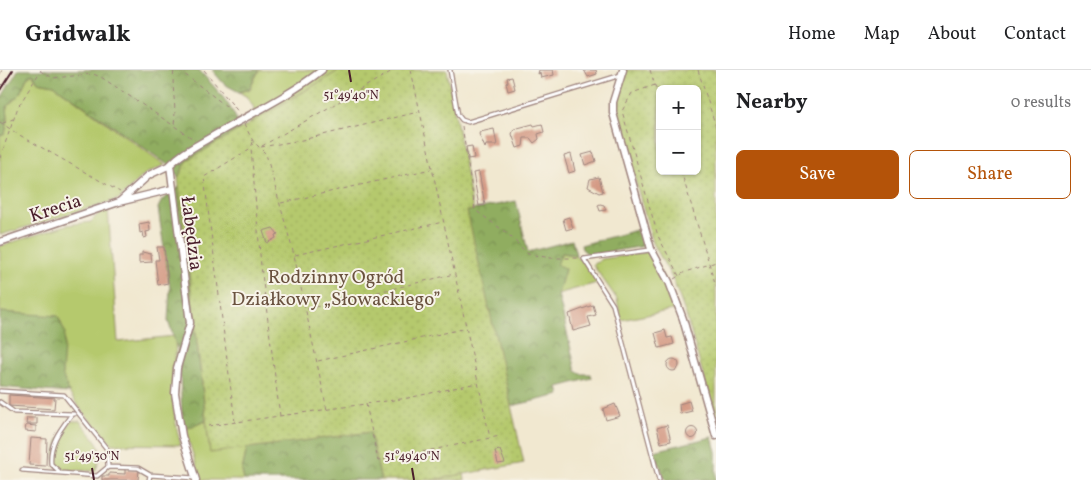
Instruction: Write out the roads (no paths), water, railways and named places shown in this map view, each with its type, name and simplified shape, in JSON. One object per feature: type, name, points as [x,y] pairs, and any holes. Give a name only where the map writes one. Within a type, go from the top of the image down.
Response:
[{"type":"street","points":[[170,165],[178,156],[295,90],[322,70]]},
{"type":"street","points":[[622,73],[613,102],[612,113],[651,250],[670,282],[683,319],[716,436]]},
{"type":"street","name":"Łabędzia","points":[[170,165],[190,323],[177,368],[175,393],[182,436],[196,479]]},
{"type":"street","name":"Krecia","points":[[119,202],[149,175],[170,165]]},
{"type":"street","name":"Krecia","points":[[0,242],[119,202],[172,189]]},
{"type":"lane","points":[[450,70],[458,114],[462,120],[468,122],[622,73]]},
{"type":"lane","points":[[651,250],[584,258],[613,305],[659,480]]},
{"type":"lane","points":[[0,391],[64,395],[107,449],[108,467]]},
{"type":"lane","points":[[0,402],[14,412],[79,414]]},
{"type":"lane","points":[[61,473],[51,464],[50,452],[56,436],[72,414]]},
{"type":"lane","points":[[22,470],[97,478],[108,467],[138,468],[150,475],[196,479]]},
{"type":"lane","points":[[149,480],[150,475]]},
{"type":"railway","points":[[0,90],[13,70]]},
{"type":"park label","name":"Rodzinny Ogród Działkowy „Słowackiego”","points":[[336,287]]}]
